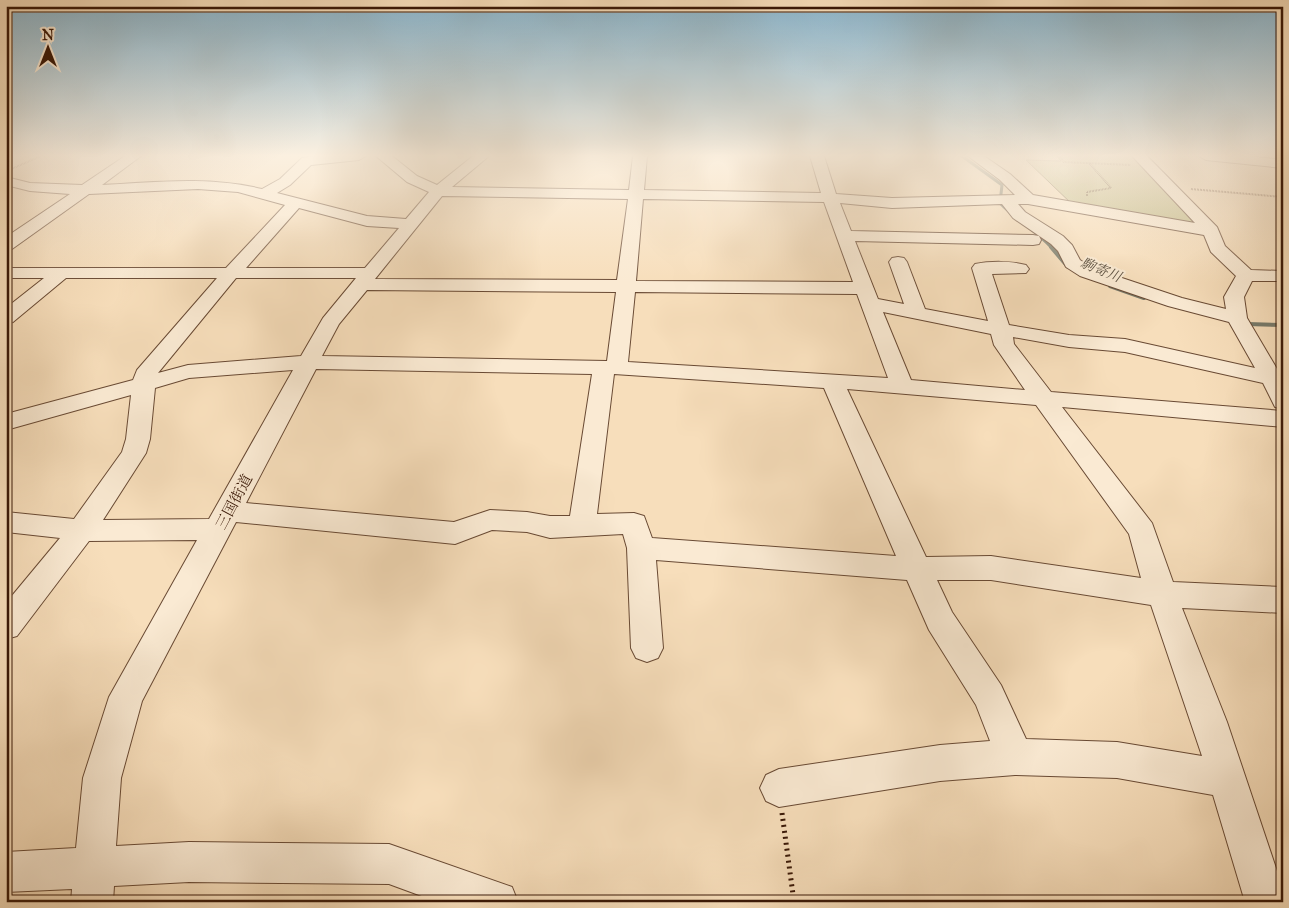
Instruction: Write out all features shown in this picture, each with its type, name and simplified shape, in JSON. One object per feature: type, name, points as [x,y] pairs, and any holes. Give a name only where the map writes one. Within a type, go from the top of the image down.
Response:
[{"type":"street","points":[[6,245],[74,198]]},
{"type":"street","points":[[277,198],[367,221],[409,224]]},
{"type":"street","name":"三国街道","points":[[93,884],[102,778],[126,697],[224,520],[330,322],[432,198]]},
{"type":"street","points":[[582,524],[625,287],[636,198]]},
{"type":"street","points":[[830,198],[902,386]]},
{"type":"street","points":[[835,198],[892,203],[1028,199],[1211,231]]},
{"type":"street","points":[[1179,198],[1211,231],[1217,248],[1246,275],[1283,276]]},
{"type":"street","points":[[1007,200],[1019,215],[1057,240],[1066,250],[1072,264],[1086,272],[1239,322]]},
{"type":"street","points":[[6,626],[72,544],[134,453],[138,439],[145,375],[231,273],[296,203]]},
{"type":"street","points":[[844,236],[1034,240]]},
{"type":"street","points":[[898,262],[917,314]]},
{"type":"street","points":[[1020,268],[981,268],[1004,345],[1142,531],[1227,779],[1266,902]]},
{"type":"street","points":[[6,273],[231,273],[867,296],[917,314],[1076,342],[1128,344],[1144,351],[1277,380]]},
{"type":"street","points":[[6,318],[62,273]]},
{"type":"street","points":[[1246,275],[1234,298],[1239,322],[1277,380],[1283,402]]},
{"type":"street","points":[[6,422],[188,372],[309,362],[610,368],[902,386],[1283,420]]},
{"type":"street","points":[[832,382],[940,621],[989,696],[1015,757]]},
{"type":"street","points":[[6,522],[92,531],[224,520],[455,532],[490,520],[527,522],[550,527],[634,523],[641,548],[647,648]]},
{"type":"street","points":[[641,548],[805,558],[915,569],[990,568],[1163,594],[1283,600]]},
{"type":"street","points":[[779,788],[885,773],[940,762],[1015,757],[1117,760],[1227,779]]},
{"type":"street","points":[[6,872],[93,884],[189,862],[389,864],[497,902]]},
{"type":"path","points":[[1089,198],[1091,202]]},
{"type":"path","points":[[779,788],[794,902]]},
{"type":"shaded area","points":[[1066,198],[1176,198],[1204,227],[1074,206]]},
{"type":"waterway","name":"駒寄川","points":[[1001,198],[1000,203],[1051,247]]},
{"type":"waterway","name":"駒寄川","points":[[1051,247],[1068,267]]},
{"type":"waterway","name":"駒寄川","points":[[1110,286],[1144,298]]},
{"type":"waterway","name":"駒寄川","points":[[1247,324],[1283,325]]}]
